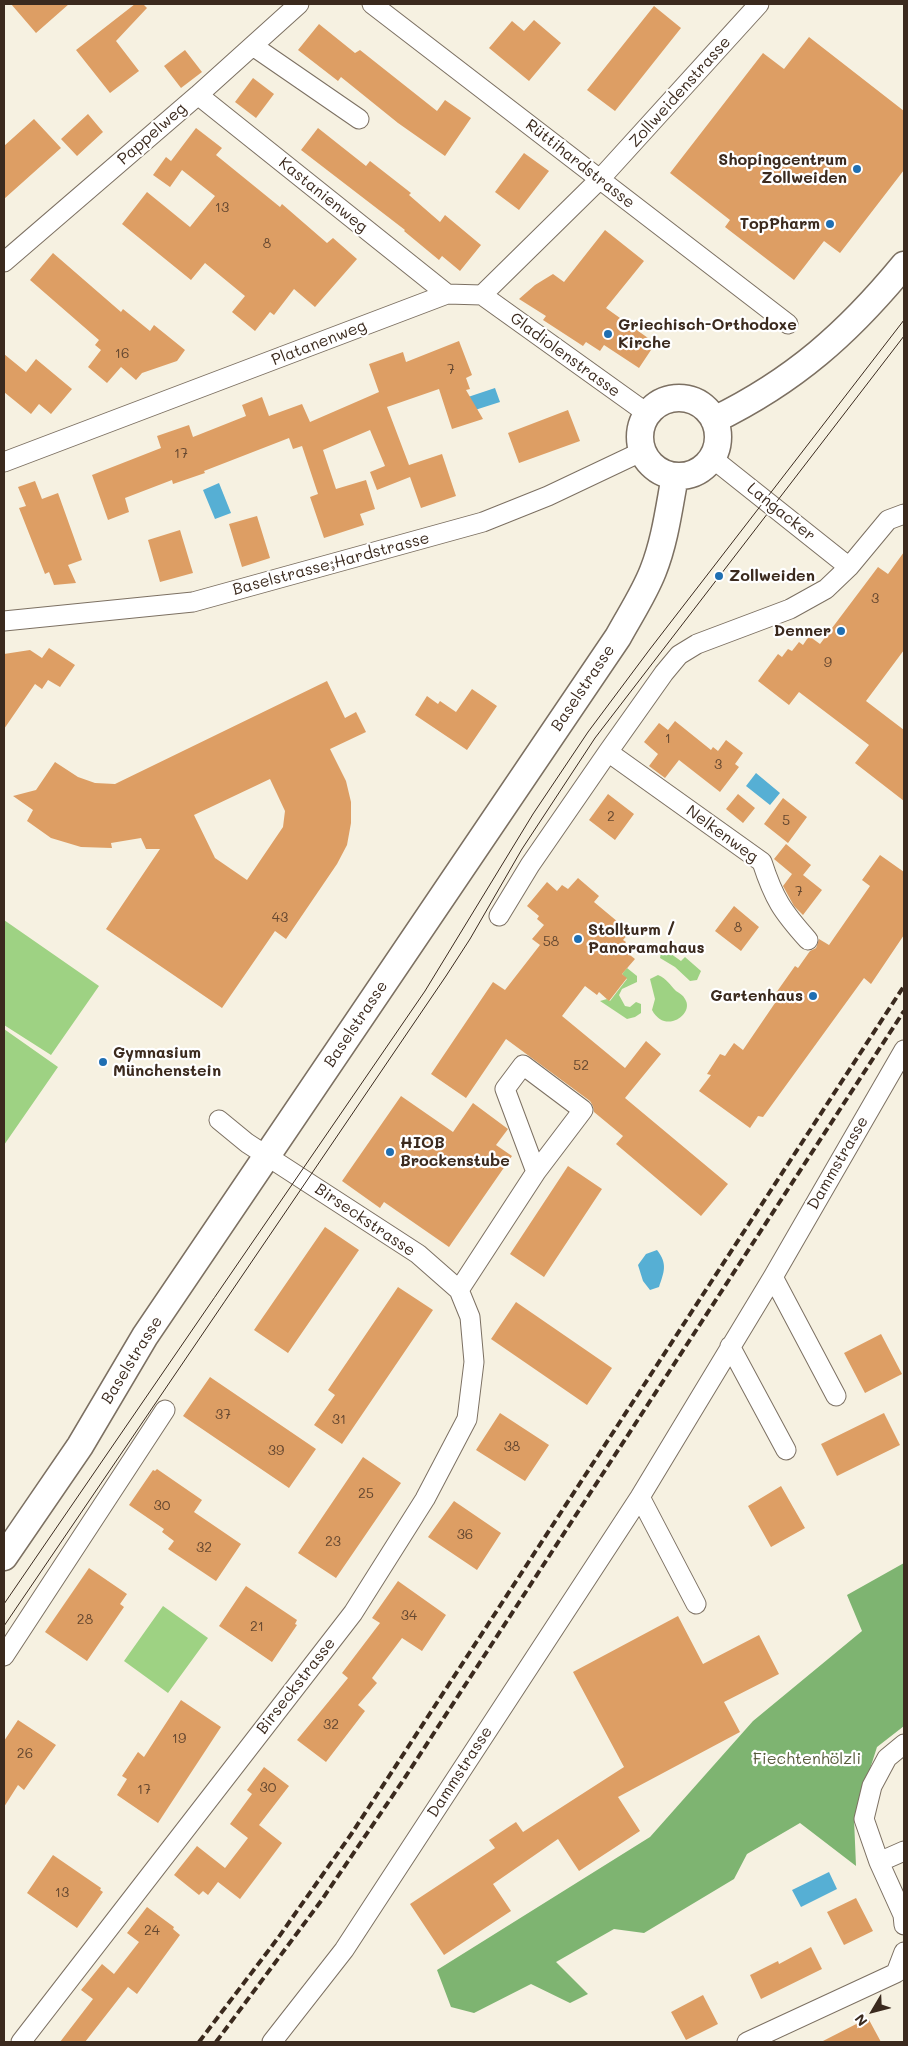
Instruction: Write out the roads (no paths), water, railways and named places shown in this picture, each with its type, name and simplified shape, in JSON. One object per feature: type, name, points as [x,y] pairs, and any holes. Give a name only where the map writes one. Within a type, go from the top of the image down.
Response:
[{"type":"main road","points":[[714,420],[756,398],[828,346],[859,317],[904,265]]},
{"type":"main road","points":[[683,399],[702,405],[714,420],[718,440],[712,458],[696,472],[675,476],[660,471],[654,467],[642,450],[641,431],[648,414],[664,402],[683,399]]},
{"type":"main road","name":"Baselstrasse","points":[[4,1557],[80,1446],[145,1336],[618,637],[653,570],[660,548],[675,476]]},
{"type":"street","name":"Pappelweg","points":[[4,262],[198,95],[299,4]]},
{"type":"street","name":"Rüttihardstrasse","points":[[372,4],[788,324]]},
{"type":"street","name":"Zollweidenstrasse","points":[[600,179],[759,4]]},
{"type":"street","points":[[253,46],[360,119]]},
{"type":"street","name":"Kastanienweg","points":[[198,95],[447,294]]},
{"type":"street","points":[[482,295],[600,179]]},
{"type":"street","name":"Platanenweg","points":[[4,462],[447,294],[482,295]]},
{"type":"street","name":"Gladiolenstrasse","points":[[482,295],[648,414]]},
{"type":"street","name":"Baselstrasse;Hardstrasse","points":[[4,621],[193,602],[483,522],[548,496],[642,450]]},
{"type":"street","name":"Langacker","points":[[712,458],[849,567]]},
{"type":"street","points":[[498,916],[530,865],[608,752],[679,655],[697,644],[797,606],[826,589],[849,567],[888,520],[904,514]]},
{"type":"street","name":"Nelkenweg","points":[[608,752],[762,862],[770,889],[784,913],[808,940]]},
{"type":"street","name":"Dammstrasse","points":[[272,2042],[344,1950],[640,1497],[773,1277],[904,1050]]},
{"type":"street","points":[[459,1290],[536,1172],[583,1110],[523,1065],[505,1089],[536,1172]]},
{"type":"street","name":"Birseckstrasse","points":[[21,2042],[353,1612],[425,1500],[467,1419],[474,1362],[470,1317],[459,1290],[418,1254],[267,1155],[218,1120]]},
{"type":"street","points":[[773,1277],[836,1396]]},
{"type":"street","points":[[730,1346],[786,1450]]},
{"type":"street","points":[[4,1656],[165,1410]]},
{"type":"street","points":[[640,1497],[696,1604]]},
{"type":"street","points":[[904,1744],[887,1758],[872,1786],[864,1818],[879,1862],[903,1914],[904,1925]]},
{"type":"street","points":[[879,1862],[904,1851]]},
{"type":"street","points":[[747,2042],[900,1980],[904,1952]]},
{"type":"water","points":[[495,388],[500,402],[475,410],[453,402]]},
{"type":"water","points":[[219,483],[231,513],[215,519],[203,490]]},
{"type":"water","points":[[756,773],[780,793],[770,805],[746,786]]},
{"type":"water","points":[[657,1250],[663,1260],[663,1272],[659,1287],[650,1290],[643,1281],[638,1265],[646,1254]]},
{"type":"water","points":[[829,1872],[837,1889],[801,1907],[792,1890]]},
{"type":"tram line","points":[[4,1604],[425,991],[533,814],[588,732],[904,320]]},
{"type":"tram line","points":[[4,1626],[446,976],[470,939],[522,849],[595,738],[904,336]]},
{"type":"railway","points":[[199,2042],[278,1938],[352,1833],[904,986]]},
{"type":"railway","points":[[216,2042],[321,1901],[404,1779],[904,1011]]},
{"type":"place","name":"Shopingcentrum Zollweiden","points":[[857,169]]},
{"type":"place","name":"TopPharm","points":[[830,224]]},
{"type":"place","name":"Griechisch-Orthodoxe Kirche","points":[[608,334]]},
{"type":"place","name":"Zollweiden","points":[[719,576]]},
{"type":"place","name":"Denner","points":[[841,631]]},
{"type":"place","name":"Stollturm / Panoramahaus","points":[[578,939]]},
{"type":"place","name":"Gartenhaus","points":[[813,996]]},
{"type":"place","name":"Gymnasium Münchenstein","points":[[103,1062]]},
{"type":"place","name":"HIOB Brockenstube","points":[[390,1152]]},
{"type":"park label","name":"Fiechtenhölzli","points":[[807,1759]]}]
